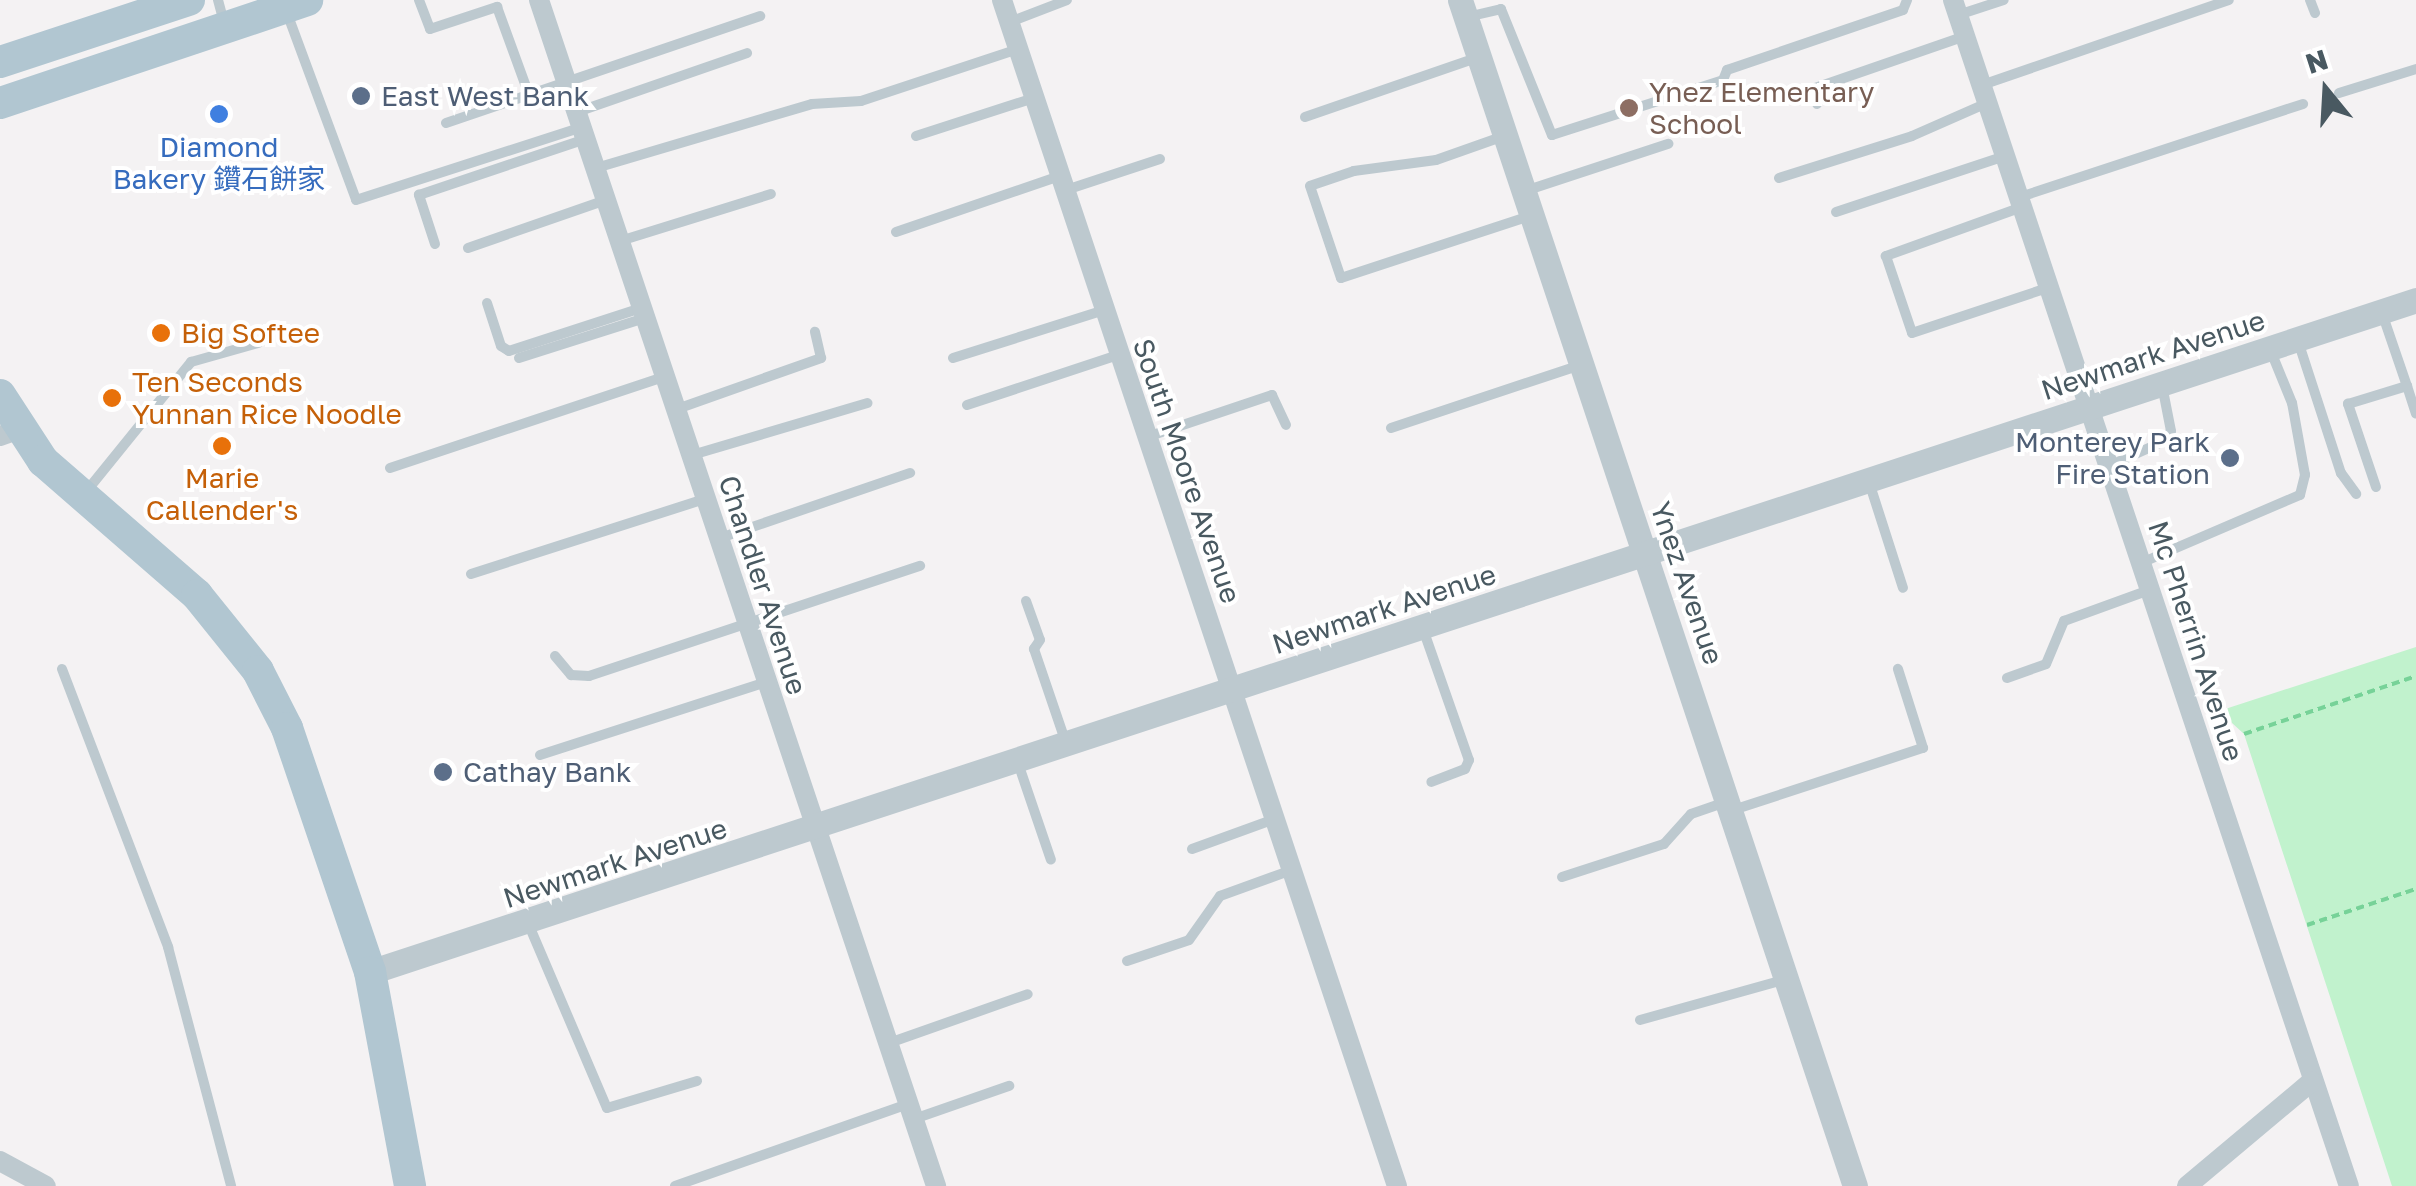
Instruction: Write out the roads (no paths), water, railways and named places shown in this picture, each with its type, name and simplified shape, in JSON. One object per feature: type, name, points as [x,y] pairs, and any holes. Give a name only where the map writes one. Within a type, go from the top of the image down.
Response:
[{"type":"main road","points":[[0,62],[188,0]]},
{"type":"main road","points":[[0,102],[222,14],[296,4]]},
{"type":"main road","points":[[0,395],[10,433],[197,595],[258,672],[286,728],[370,972],[410,1186]]},
{"type":"street","name":"Chandler Avenue","points":[[540,0],[936,1186]]},
{"type":"street","name":"South Moore Avenue","points":[[1002,0],[1396,1186]]},
{"type":"street","name":"Mc Pherrin Avenue","points":[[1956,8],[2349,1186]]},
{"type":"street","name":"Ynez Avenue","points":[[1463,9],[1856,1186]]},
{"type":"street","name":"Newmark Avenue","points":[[370,972],[2416,300]]},
{"type":"street","points":[[2187,1186],[2312,1081]]},
{"type":"street","points":[[0,1161],[46,1186]]},
{"type":"lane","points":[[419,0],[430,29],[497,7],[528,96]]},
{"type":"lane","points":[[1010,22],[1082,0]]},
{"type":"lane","points":[[1463,9],[1501,9],[1552,135],[1723,80],[1727,70],[1903,10],[1907,0]]},
{"type":"lane","points":[[1956,8],[2004,0]]},
{"type":"lane","points":[[1779,178],[1912,136],[1985,94],[2228,0]]},
{"type":"lane","points":[[2310,0],[2315,13]]},
{"type":"lane","points":[[296,4],[356,200],[582,126]]},
{"type":"lane","points":[[446,122],[760,16]]},
{"type":"lane","points":[[1817,104],[1815,88],[1965,36]]},
{"type":"lane","points":[[596,168],[812,104],[861,102],[1019,49]]},
{"type":"lane","points":[[434,244],[419,195],[747,53]]},
{"type":"lane","points":[[1305,117],[1479,58]]},
{"type":"lane","points":[[2339,94],[2416,69]]},
{"type":"lane","points":[[916,136],[1035,97]]},
{"type":"lane","points":[[2050,287],[1912,332],[1886,256],[2021,202],[2304,104]]},
{"type":"lane","points":[[1505,135],[1436,160],[1354,170],[1310,186],[1341,278],[1668,144]]},
{"type":"lane","points":[[1836,212],[2006,156]]},
{"type":"lane","points":[[896,232],[1160,159]]},
{"type":"lane","points":[[620,241],[770,194]]},
{"type":"lane","points":[[468,248],[607,200]]},
{"type":"lane","points":[[486,303],[500,346],[509,351],[644,312]]},
{"type":"lane","points":[[952,358],[1104,310]]},
{"type":"lane","points":[[519,358],[644,312]]},
{"type":"lane","points":[[2382,312],[2416,414]]},
{"type":"lane","points":[[676,410],[821,358],[815,332]]},
{"type":"lane","points":[[2297,340],[2341,473],[2356,494]]},
{"type":"lane","points":[[82,497],[191,362],[258,342]]},
{"type":"lane","points":[[2141,563],[2300,495],[2305,475],[2292,403],[2270,348]]},
{"type":"lane","points":[[967,405],[1118,354]]},
{"type":"lane","points":[[1391,428],[1582,364]]},
{"type":"lane","points":[[390,468],[665,376]]},
{"type":"lane","points":[[2110,466],[2164,442],[2171,431],[2162,384]]},
{"type":"lane","points":[[2376,488],[2348,404],[2407,386]]},
{"type":"lane","points":[[1146,438],[1272,395],[1286,424]]},
{"type":"lane","points":[[691,455],[866,403]]},
{"type":"lane","points":[[718,539],[910,473]]},
{"type":"lane","points":[[1869,481],[1904,588]]},
{"type":"lane","points":[[471,574],[706,499]]},
{"type":"lane","points":[[555,656],[571,675],[589,676],[920,566]]},
{"type":"lane","points":[[2007,678],[2046,664],[2064,622],[2150,590]]},
{"type":"lane","points":[[1026,601],[1040,640],[1034,649],[1067,746]]},
{"type":"lane","points":[[1423,628],[1469,760],[1465,769],[1431,782]]},
{"type":"lane","points":[[62,670],[168,947],[230,1186]]},
{"type":"lane","points":[[1562,877],[1664,844],[1691,814],[1924,748],[1898,670]]},
{"type":"lane","points":[[540,755],[766,682]]},
{"type":"lane","points":[[1018,762],[1051,860]]},
{"type":"lane","points":[[1192,849],[1272,820]]},
{"type":"lane","points":[[1126,961],[1190,940],[1220,896],[1290,871]]},
{"type":"lane","points":[[528,922],[607,1108],[697,1081]]},
{"type":"lane","points":[[1640,1020],[1788,978]]},
{"type":"lane","points":[[888,1044],[1028,994]]},
{"type":"lane","points":[[675,1186],[911,1112],[1009,1086]]},
{"type":"place","name":"East West Bank","points":[[361,96]]},
{"type":"place","name":"Ynez Elementary School","points":[[1629,108]]},
{"type":"place","name":"Diamond Bakery 鑽石餅家","points":[[219,114]]},
{"type":"place","name":"Big Softee","points":[[161,333]]},
{"type":"place","name":"Ten Seconds Yunnan Rice Noodle","points":[[112,398]]},
{"type":"place","name":"Marie Callender's","points":[[222,446]]},
{"type":"place","name":"Monterey Park Fire Station","points":[[2230,458]]},
{"type":"place","name":"Cathay Bank","points":[[443,772]]}]
